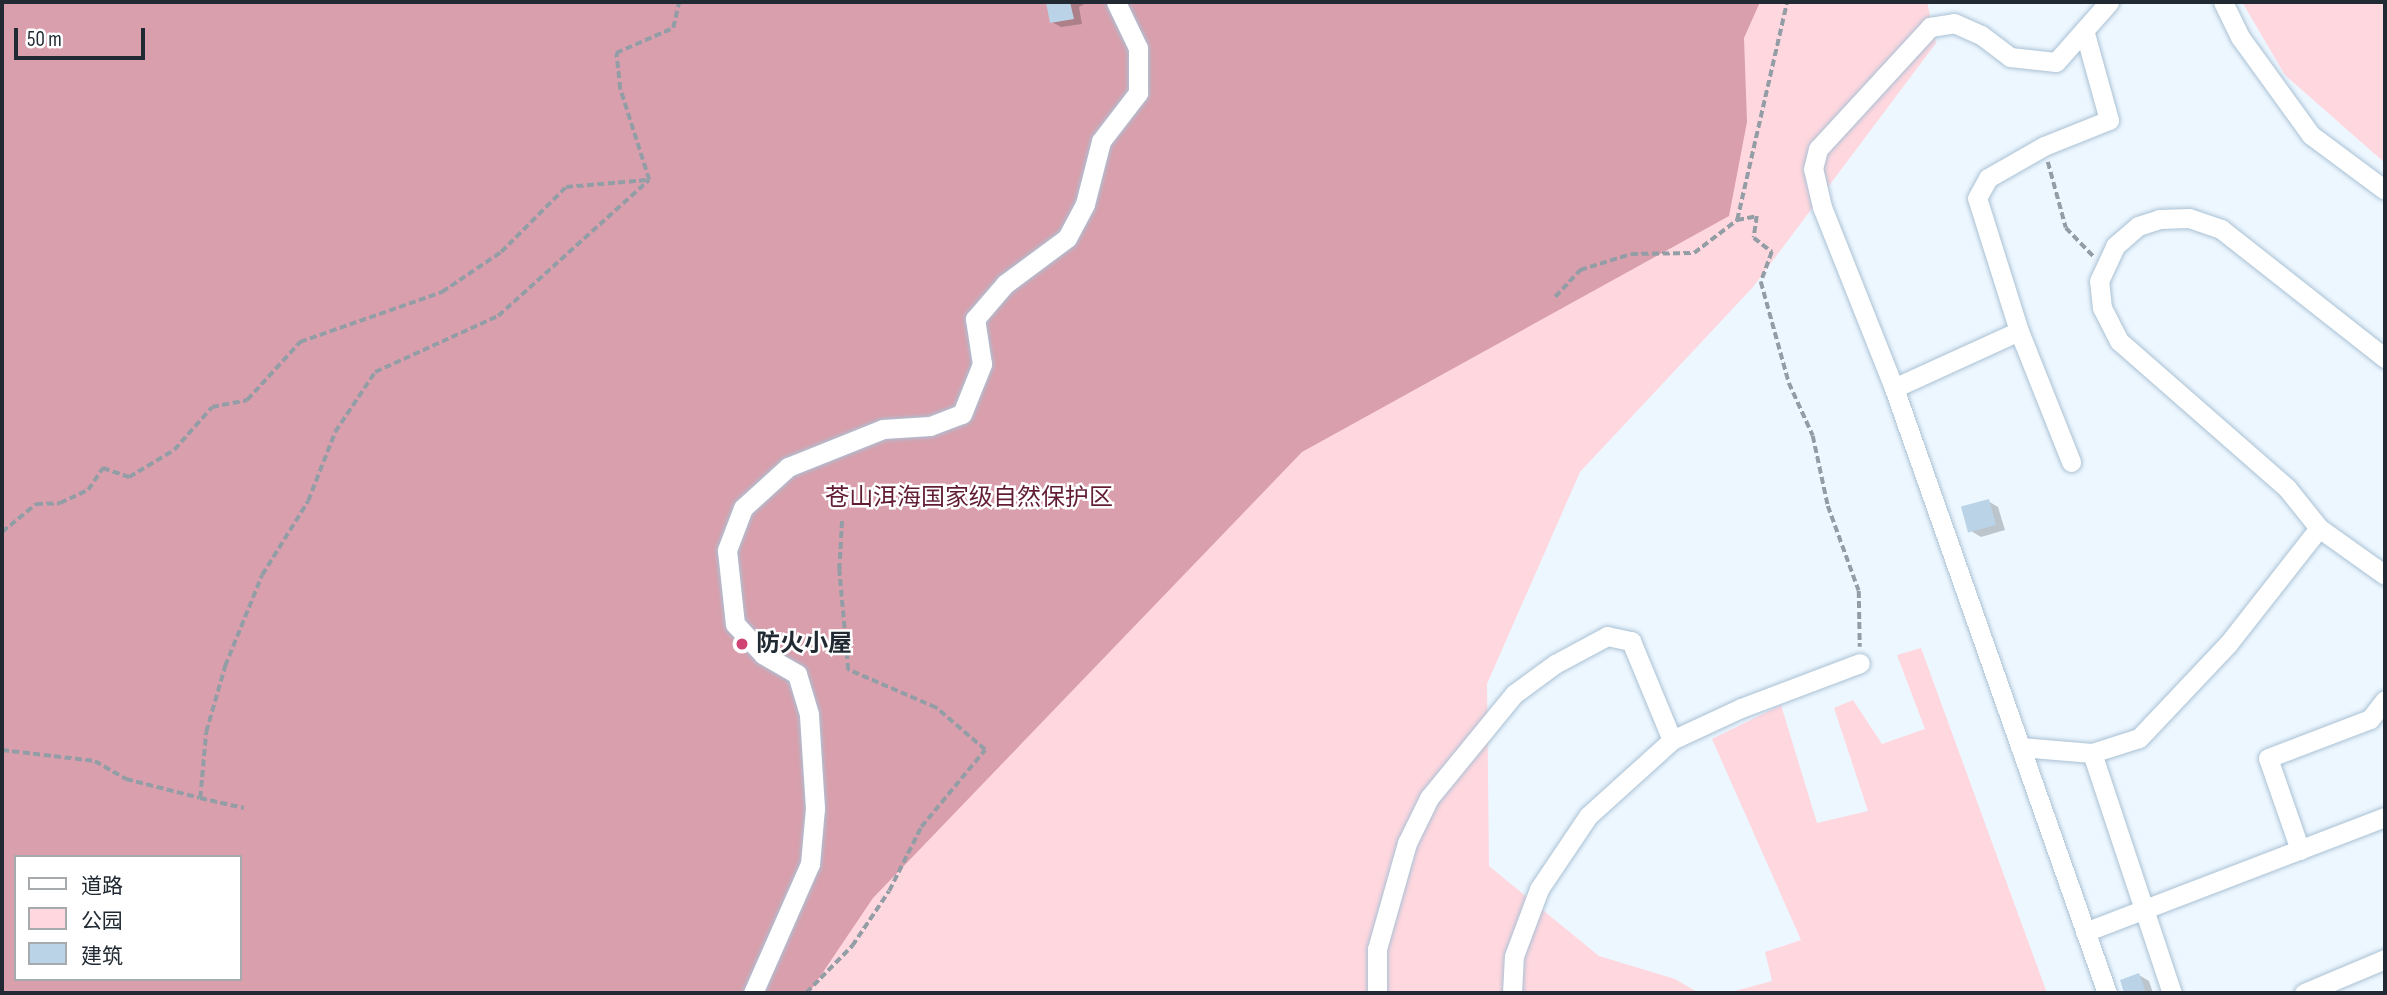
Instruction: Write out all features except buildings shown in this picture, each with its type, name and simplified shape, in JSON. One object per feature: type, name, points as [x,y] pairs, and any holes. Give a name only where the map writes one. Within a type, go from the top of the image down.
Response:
[{"type":"street","points":[[753,993],[810,864],[815,808],[809,714],[797,674],[763,654],[735,624],[727,550],[743,508],[788,467],[883,429],[930,426],[962,414],[982,364],[975,319],[1005,284],[1067,238],[1085,204],[1101,141],[1138,93],[1138,48],[1116,2]]},
{"type":"street","points":[[2107,993],[1894,388],[1822,207],[1813,169],[1818,149],[1930,27],[1954,23],[1981,35],[2010,57],[2032,63],[2056,62],[2109,2]]},
{"type":"street","points":[[2223,2],[2240,37],[2311,135],[2385,190]]},
{"type":"street","points":[[2071,462],[2019,331],[1977,198],[1988,178],[2044,146],[2109,120],[2084,30]]},
{"type":"street","points":[[2385,358],[2221,229],[2189,218],[2159,219],[2130,233],[2115,246],[2099,281],[2102,308],[2119,341],[2287,488],[2319,528],[2385,575]]},
{"type":"street","points":[[1894,388],[2019,331]]},
{"type":"street","points":[[2020,747],[2092,753],[2139,738],[2228,644],[2319,528]]},
{"type":"street","points":[[1377,993],[1377,949],[1407,843],[1429,798],[1514,694],[1555,664],[1607,636],[1631,641],[1672,740]]},
{"type":"street","points":[[1513,993],[1514,956],[1539,890],[1588,816],[1672,740],[1741,708],[1860,663]]},
{"type":"street","points":[[2300,850],[2268,758],[2370,719],[2385,700]]},
{"type":"street","points":[[2092,753],[2172,993]]},
{"type":"street","points":[[2085,932],[2385,817]]},
{"type":"street","points":[[2304,993],[2385,959]]},
{"type":"path","points":[[649,180],[620,89],[616,52],[673,28],[679,2]]},
{"type":"path","points":[[1737,220],[1787,2]]},
{"type":"path","points":[[2044,146],[2066,228],[2082,249],[2107,265]]},
{"type":"path","points":[[2,532],[36,504],[60,503],[88,490],[103,468],[129,477],[174,450],[212,407],[247,400],[300,342],[442,292],[501,252],[566,187],[649,180]]},
{"type":"path","points":[[200,798],[205,733],[225,666],[262,575],[309,501],[335,432],[375,372],[498,316],[649,180]]},
{"type":"path","points":[[1555,297],[1580,270],[1631,254],[1694,253],[1737,220],[1757,216],[1754,238],[1772,252],[1762,282],[1790,383],[1813,436],[1828,506],[1859,591],[1860,663]]},
{"type":"path","points":[[806,993],[852,946],[889,891],[921,827],[985,750],[936,708],[848,670],[839,570],[842,517]]},
{"type":"path","points":[[2,750],[95,761],[126,779],[244,808]]},
{"type":"green space","name":"苍山洱海国家级自然保护区","points":[[2,2],[1927,2],[1936,43],[1753,287],[1580,472],[1487,684],[1489,866],[1599,956],[1675,979],[1699,993],[2,993]]},
{"type":"green space","name":"苍山洱海国家级自然保护区","points":[[2,2],[1760,2],[1744,38],[1747,122],[1729,216],[1302,452],[873,898],[809,993],[2,993]]},
{"type":"green space","points":[[2242,2],[2385,2],[2385,163],[2285,75]]},
{"type":"green space","points":[[1921,648],[2047,993],[1727,993],[1772,981],[1765,952],[1801,940],[1712,739],[1781,705],[1817,823],[1868,811],[1834,708],[1853,700],[1882,744],[1925,729],[1897,655]]},
{"type":"place","name":"防火小屋","points":[[742,644]]}]
